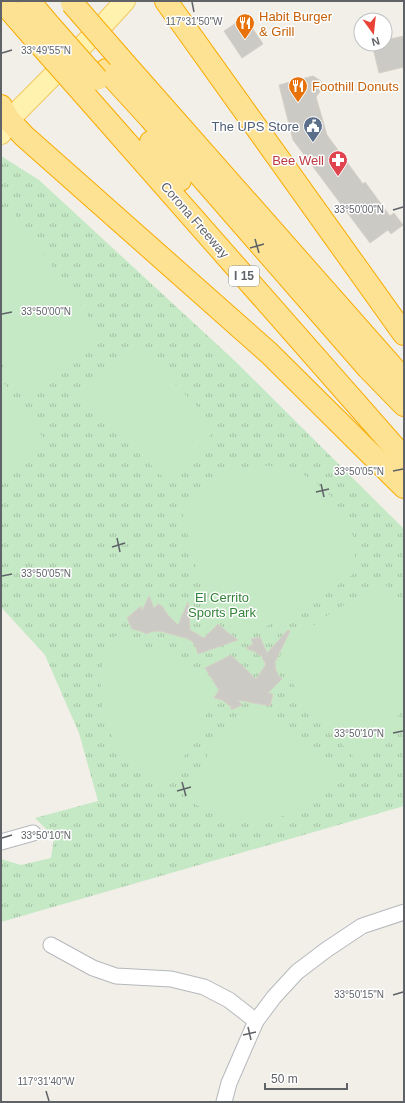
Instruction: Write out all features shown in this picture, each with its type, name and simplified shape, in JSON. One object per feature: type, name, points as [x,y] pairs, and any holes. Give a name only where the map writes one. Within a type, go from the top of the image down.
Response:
[{"type":"highway","name":"Corona Freeway","points":[[2,1],[54,17],[99,77],[249,204],[403,395]]},
{"type":"highway","points":[[17,1],[54,17]]},
{"type":"highway","points":[[29,1],[54,17]]},
{"type":"highway","points":[[166,1],[404,334]]},
{"type":"highway","name":"Corona Freeway","points":[[54,17],[99,77],[404,458]]},
{"type":"highway","points":[[99,77],[168,161],[180,180],[404,436]]},
{"type":"highway","points":[[99,77],[150,118],[368,368],[403,395]]},
{"type":"highway","points":[[3,121],[24,136],[270,353],[404,487]]},
{"type":"main road","points":[[3,121],[103,25],[125,1]]},
{"type":"street","points":[[1,842],[33,833]]},
{"type":"street","points":[[224,1102],[229,1083],[256,1021],[274,997],[297,972],[326,950],[362,926],[404,912]]},
{"type":"street","points":[[51,945],[93,968],[116,976],[172,979],[204,987],[229,1000],[256,1021]]},
{"type":"green space","name":"El Cerrito Sports Park","points":[[1,156],[39,180],[236,362],[404,529],[404,806],[1,922],[1,859],[21,865],[51,858],[54,837],[35,818],[98,801],[79,733],[45,655],[1,607]]},
{"type":"green space","points":[[11,209],[103,337],[26,397],[1,363],[1,217]]},
{"type":"green space","points":[[133,341],[218,428],[166,480],[80,394]]},
{"type":"green space","points":[[1,379],[49,446],[1,480]]},
{"type":"green space","points":[[260,465],[281,467],[292,470],[313,481],[332,497],[350,527],[354,538],[355,557],[361,568],[311,605],[246,636],[227,630],[196,568],[180,504],[188,500],[204,484],[223,473],[245,467]]},
{"type":"green space","points":[[383,582],[393,592],[404,614],[404,705],[393,726],[358,762],[312,711],[279,664],[282,649],[329,614]]},
{"type":"green space","points":[[115,636],[160,652],[212,677],[217,691],[191,746],[166,783],[149,776],[128,760],[120,750],[108,727],[102,702],[101,675],[108,650]]},
{"type":"green space","points":[[257,705],[306,742],[338,771],[309,802],[284,816],[274,819],[251,821],[229,819],[201,808],[185,796],[208,754],[242,708]]},
{"type":"building","name":"Habit Burger & Grill","points":[[245,17],[263,44],[242,58],[224,31]]},
{"type":"building","points":[[404,36],[404,67],[379,73],[374,52],[393,52],[393,38]]},
{"type":"building","points":[[313,76],[321,81],[323,87],[316,97],[327,135],[363,184],[365,182],[390,216],[394,213],[403,225],[391,234],[388,230],[370,243],[293,140],[279,85]]},
{"type":"building","points":[[149,596],[154,608],[158,604],[162,606],[168,615],[178,625],[188,602],[190,630],[204,638],[218,624],[238,640],[198,654],[192,641],[186,638],[159,631],[150,632],[147,634],[132,629],[127,618],[141,606],[142,611]]},
{"type":"building","points":[[288,630],[290,631],[275,662],[276,671],[278,672],[277,674],[282,679],[268,693],[273,694],[270,706],[238,700],[242,705],[231,710],[231,706],[222,700],[214,698],[219,690],[205,668],[231,655],[256,679],[266,664],[262,658],[263,657],[246,648],[253,644],[251,639],[260,637],[267,653]]},
{"type":"place","name":"Habit Burger & Grill","points":[[245,40]]},
{"type":"place","name":"Foothill Donuts","points":[[298,103]]},
{"type":"place","name":"The UPS Store","points":[[313,143]]},
{"type":"place","name":"Bee Well","points":[[338,177]]}]
